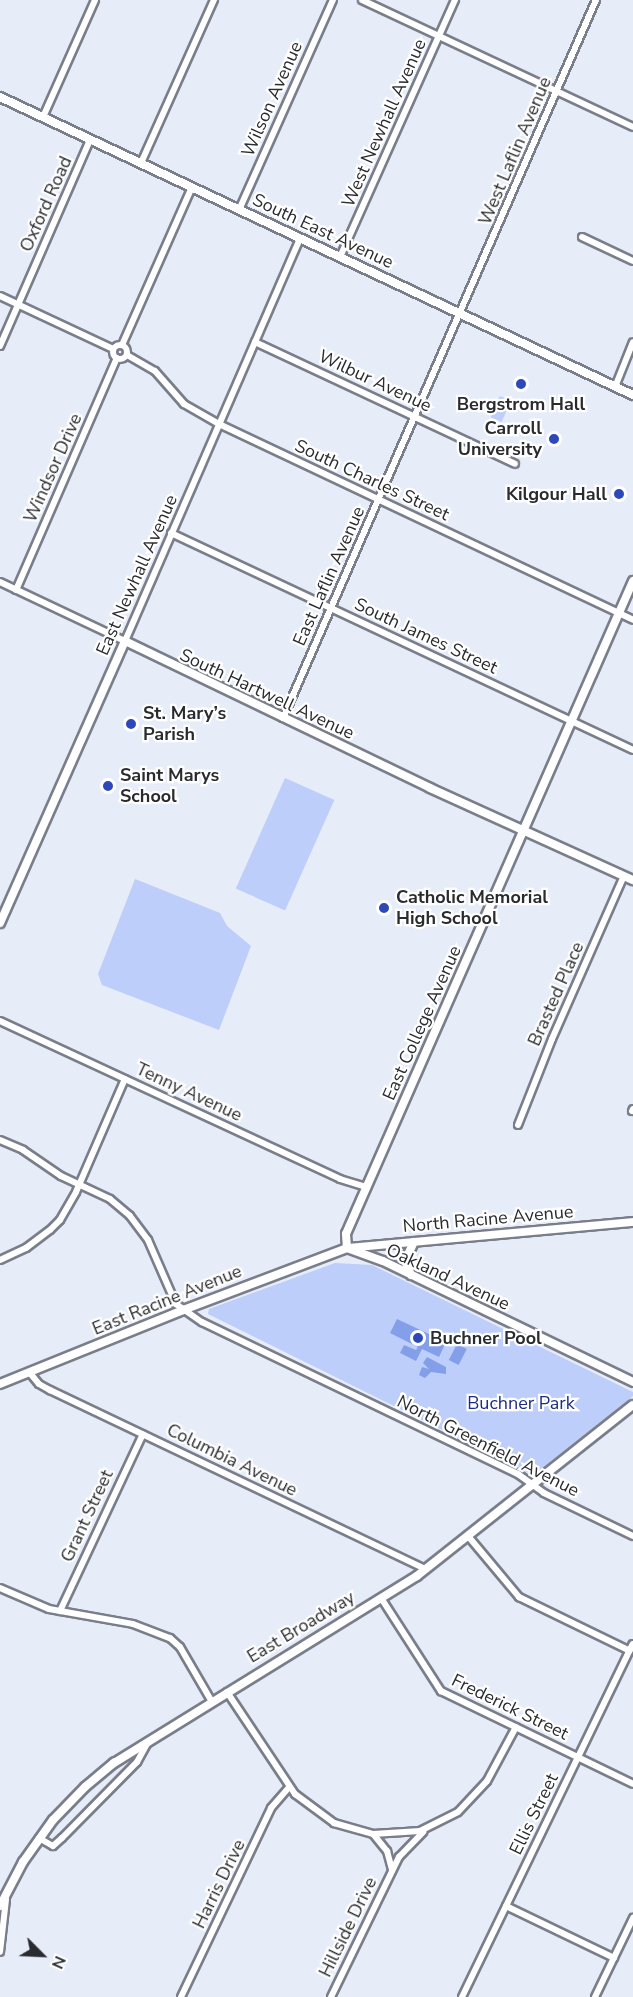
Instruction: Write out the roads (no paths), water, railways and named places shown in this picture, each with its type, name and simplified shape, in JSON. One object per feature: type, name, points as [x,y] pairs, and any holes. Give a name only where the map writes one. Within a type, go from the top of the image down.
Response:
[{"type":"main road","name":"South East Avenue","points":[[0,97],[633,395]]},
{"type":"main road","name":"North Racine Avenue","points":[[347,1248],[633,1222]]},
{"type":"main road","points":[[411,1275],[405,1261],[414,1242]]},
{"type":"main road","name":"East Racine Avenue","points":[[0,1384],[183,1310],[347,1248]]},
{"type":"main road","name":"East Broadway","points":[[0,1906],[39,1838],[90,1782],[149,1741],[425,1569],[633,1405]]},
{"type":"street","points":[[43,117],[95,0]]},
{"type":"street","points":[[141,163],[214,0]]},
{"type":"street","name":"Wilson Avenue","points":[[239,210],[333,0]]},
{"type":"street","points":[[362,0],[633,127]]},
{"type":"street","name":"West Newhall Avenue","points":[[340,257],[455,0]]},
{"type":"street","name":"West Laflin Avenue","points":[[461,314],[596,0]]},
{"type":"street","name":"Oxford Road","points":[[0,346],[90,140]]},
{"type":"street","points":[[123,345],[192,187]]},
{"type":"street","points":[[582,237],[633,261]]},
{"type":"street","name":"East Newhall Avenue","points":[[0,922],[300,238]]},
{"type":"street","points":[[0,296],[113,349],[117,358],[127,355],[127,350],[123,345]]},
{"type":"street","name":"East Laflin Avenue","points":[[283,718],[461,314]]},
{"type":"street","name":"Wilbur Avenue","points":[[255,342],[515,464]]},
{"type":"street","points":[[615,387],[633,342]]},
{"type":"street","points":[[113,349],[123,345]]},
{"type":"street","name":"South Charles Street","points":[[127,355],[155,371],[184,404],[219,423],[633,620]]},
{"type":"street","name":"Windsor Drive","points":[[16,590],[117,358]]},
{"type":"street","name":"South James Street","points":[[171,533],[633,750]]},
{"type":"street","name":"East College Avenue","points":[[347,1248],[346,1234],[366,1187],[633,581]]},
{"type":"street","name":"South Hartwell Avenue","points":[[0,582],[283,718],[633,880]]},
{"type":"street","name":"Brasted Place","points":[[518,1125],[552,1039],[624,876]]},
{"type":"street","name":"Tenny Avenue","points":[[0,1021],[340,1179],[366,1187]]},
{"type":"street","points":[[0,1260],[26,1248],[50,1230],[69,1205],[124,1079]]},
{"type":"street","points":[[0,1140],[110,1199],[137,1223],[148,1240],[176,1304],[183,1310]]},
{"type":"street","name":"Oakland Avenue","points":[[347,1248],[411,1275],[633,1382]]},
{"type":"street","name":"North Greenfield Avenue","points":[[183,1310],[202,1322],[518,1474],[544,1493],[633,1536]]},
{"type":"street","name":"Columbia Avenue","points":[[30,1373],[39,1384],[425,1569]]},
{"type":"street","name":"Grant Street","points":[[60,1611],[143,1434]]},
{"type":"street","points":[[468,1536],[519,1597],[630,1651]]},
{"type":"street","points":[[0,1588],[25,1600],[60,1611],[133,1624],[170,1638],[180,1647],[212,1702]]},
{"type":"street","name":"Frederick Street","points":[[381,1598],[438,1688],[633,1784]]},
{"type":"street","name":"Ellis Street","points":[[462,1997],[633,1644]]},
{"type":"street","points":[[227,1692],[289,1787],[311,1809],[345,1828],[373,1834],[406,1833],[428,1828],[458,1812],[479,1791],[495,1770],[516,1727]]},
{"type":"street","points":[[39,1838],[52,1846],[62,1838],[110,1786],[134,1766],[149,1741]]},
{"type":"street","name":"Harris Drive","points":[[181,1997],[272,1808],[289,1787]]},
{"type":"street","name":"Hillside Drive","points":[[331,1997],[392,1871],[408,1844],[428,1828]]},
{"type":"street","name":"Hillside Drive","points":[[373,1834],[387,1851],[392,1871]]},
{"type":"street","name":"East Broadway","points":[[0,1952],[6,1892]]},
{"type":"street","points":[[506,1906],[614,1958]]},
{"type":"street","points":[[595,1997],[633,1918]]},
{"type":"water","name":"Buchner Pool","points":[[397,1319],[446,1342],[439,1357],[422,1349],[416,1361],[400,1353],[404,1345],[416,1350],[418,1347],[390,1333]]},
{"type":"water","points":[[457,1344],[467,1349],[459,1365],[449,1360]]},
{"type":"water","points":[[427,1357],[446,1367],[446,1374],[431,1372],[425,1378],[419,1375],[422,1367],[429,1369],[423,1363]]},
{"type":"place","name":"Bergstrom Hall","points":[[521,384]]},
{"type":"place","name":"Carroll University","points":[[554,439]]},
{"type":"place","name":"Kilgour Hall","points":[[619,494]]},
{"type":"place","name":"St. Mary’s Parish","points":[[131,724]]},
{"type":"place","name":"Saint Marys School","points":[[108,786]]},
{"type":"place","name":"Catholic Memorial High School","points":[[384,908]]},
{"type":"place","name":"Buchner Pool","points":[[418,1338]]},
{"type":"park label","name":"Buchner Park","points":[[521,1403]]}]
